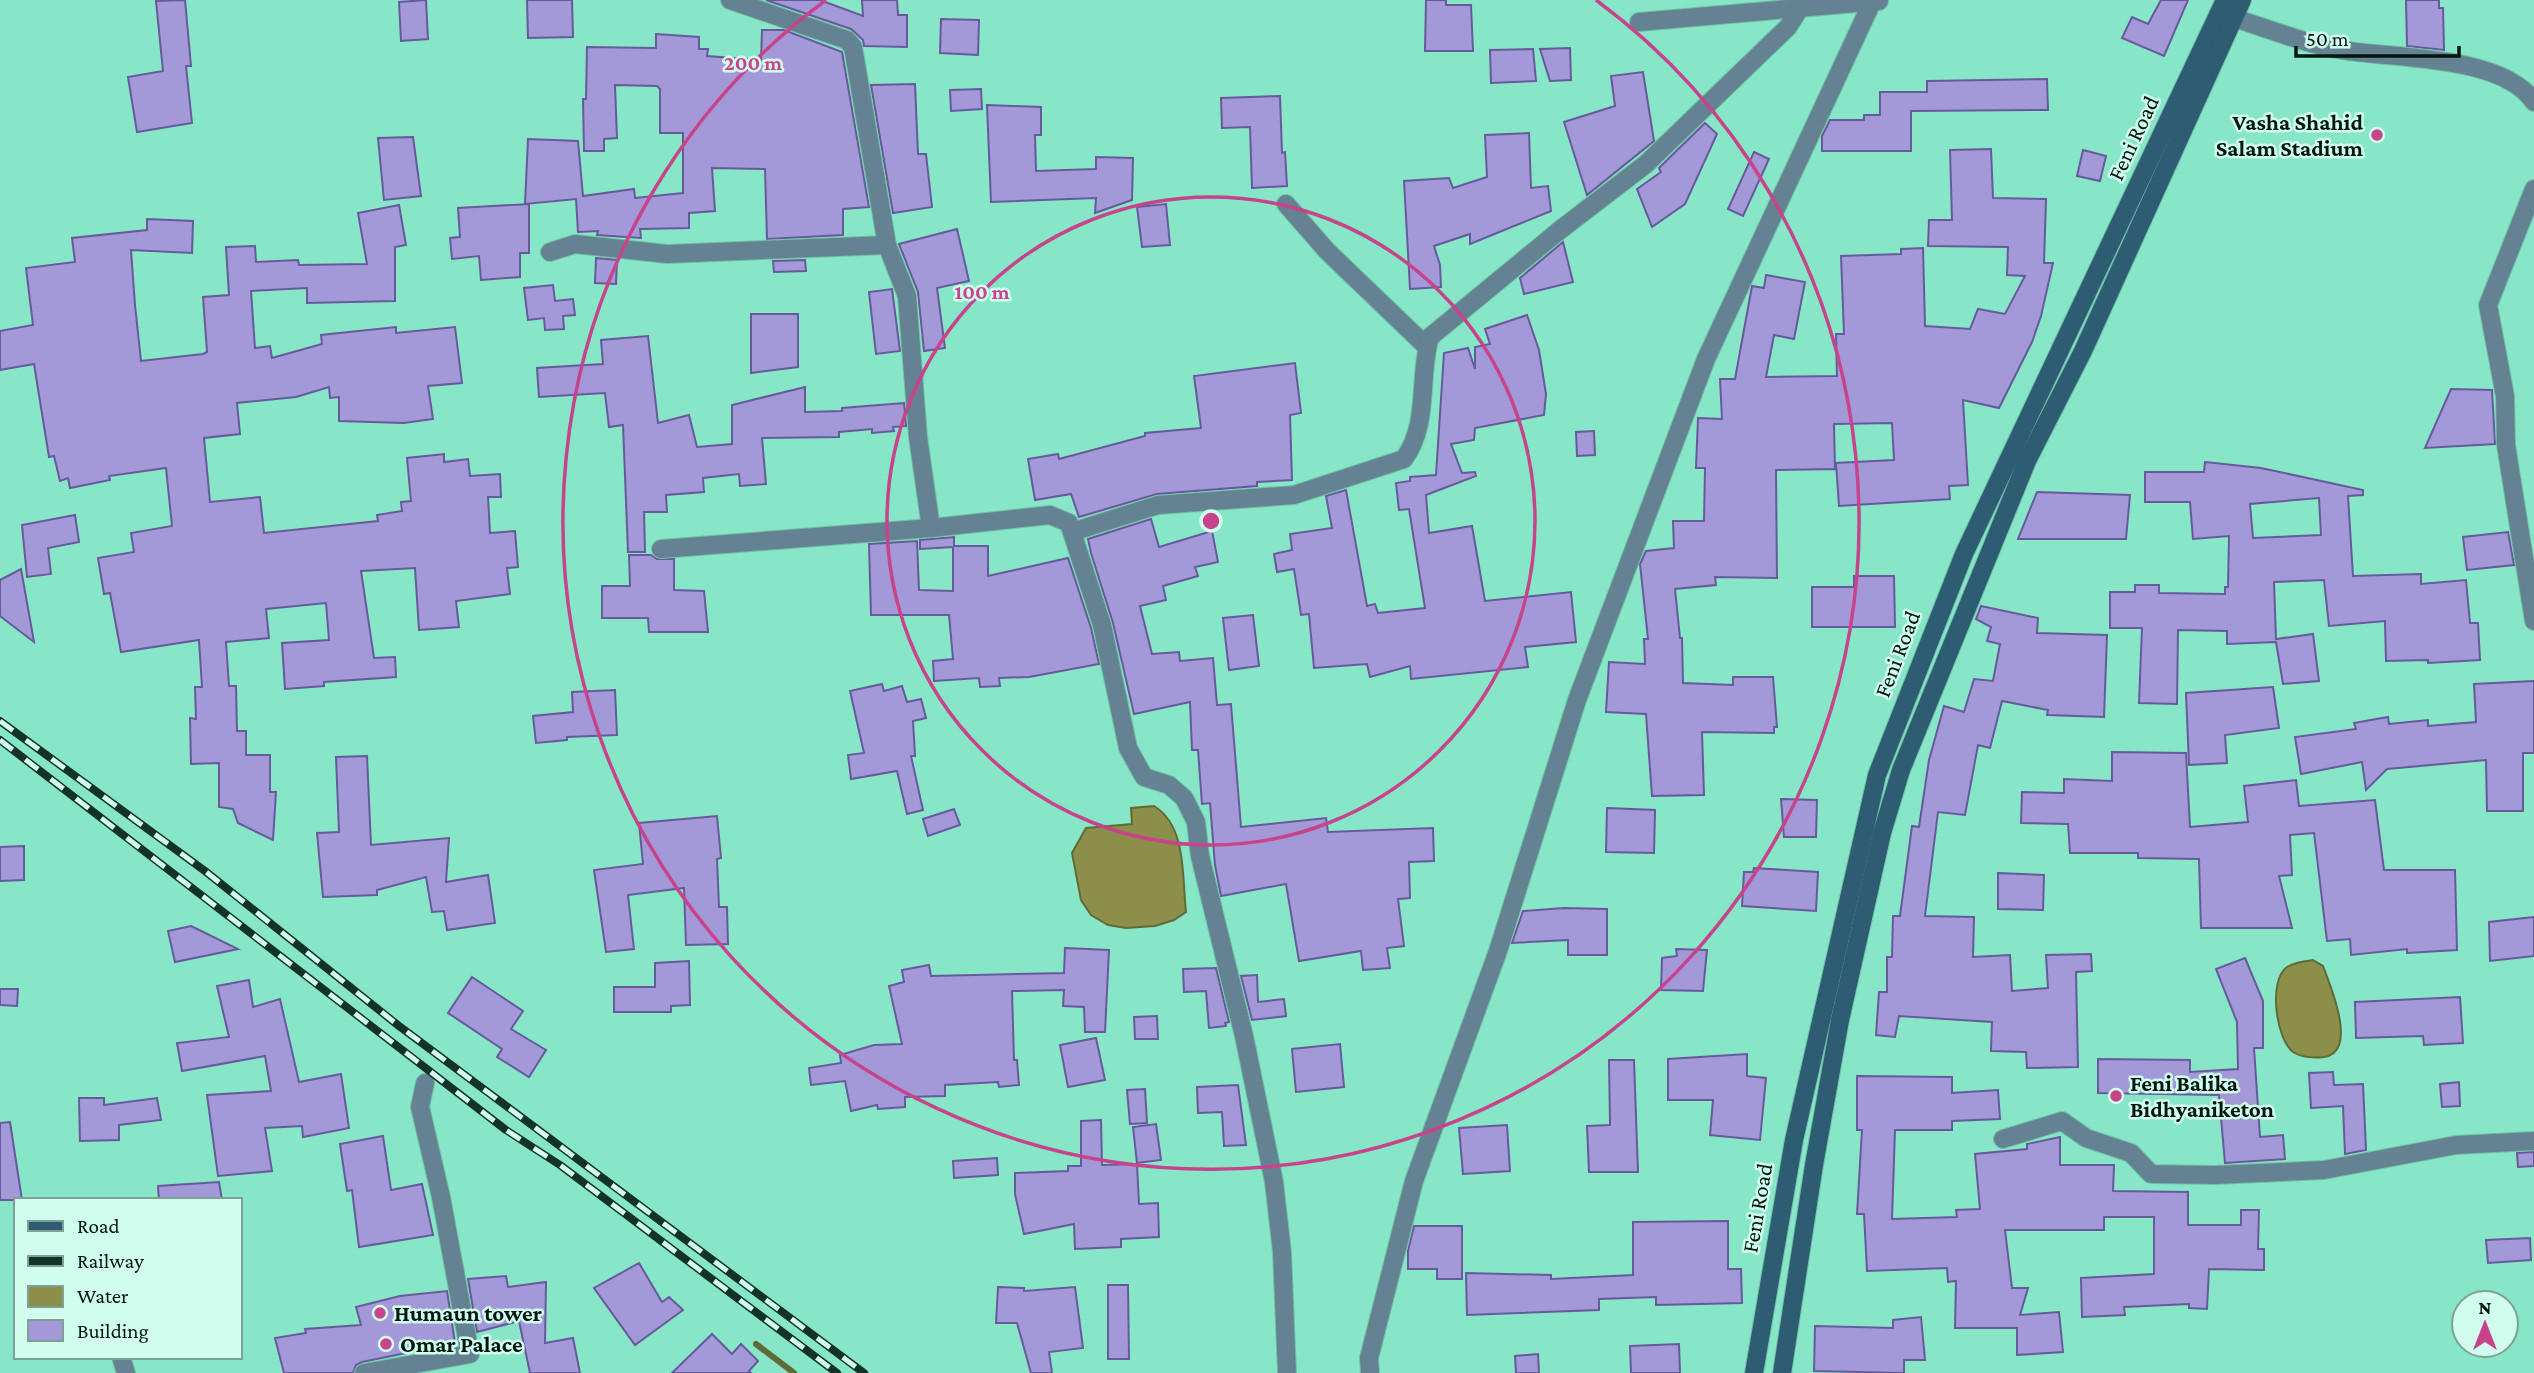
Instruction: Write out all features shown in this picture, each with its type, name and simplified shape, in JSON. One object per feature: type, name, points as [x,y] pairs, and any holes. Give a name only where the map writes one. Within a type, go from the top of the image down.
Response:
[{"type":"main road","name":"Feni Road","points":[[1754,1373],[1794,1140],[1877,775],[1964,554],[2225,0]]},
{"type":"main road","points":[[1782,1373],[1814,1165],[1840,1020],[1882,833],[1901,770],[2027,461],[2083,351],[2242,0]]},
{"type":"street","points":[[730,0],[847,40],[853,47],[887,245],[907,296],[918,437],[932,528]]},
{"type":"street","points":[[1370,1373],[1369,1358],[1392,1257],[1414,1181],[1498,951],[1577,700],[1706,359],[1877,1],[1803,5],[1639,22]]},
{"type":"street","points":[[1072,532],[1157,505],[1294,495],[1404,459],[1413,446],[1420,422],[1430,337],[1559,230],[1646,164],[1788,27],[1803,5]]},
{"type":"street","points":[[2234,18],[2340,50],[2500,74],[2526,90],[2534,102]]},
{"type":"street","points":[[2532,201],[2488,305],[2505,396],[2506,445],[2534,621]]},
{"type":"street","points":[[1286,204],[1327,251],[1427,347]]},
{"type":"street","points":[[550,253],[575,244],[667,254],[887,245]]},
{"type":"street","points":[[661,549],[932,528],[1050,515],[1069,523],[1102,625],[1128,748],[1144,777],[1169,785],[1184,798],[1196,822],[1200,856],[1244,1036],[1274,1182],[1282,1252],[1287,1373]]},
{"type":"street","points":[[365,1373],[470,1354],[441,1197],[420,1107],[425,1083]]},
{"type":"street","points":[[2003,1139],[2062,1121],[2086,1138],[2132,1153],[2151,1174],[2215,1175],[2324,1170],[2456,1145],[2534,1141]]},
{"type":"water","points":[[1154,806],[1165,815],[1178,839],[1186,912],[1174,920],[1155,926],[1126,928],[1108,925],[1091,915],[1081,900],[1072,853],[1086,828],[1132,824],[1131,808]]},
{"type":"water","points":[[2313,960],[2323,966],[2336,1002],[2341,1031],[2340,1043],[2334,1052],[2324,1057],[2304,1056],[2293,1052],[2282,1035],[2276,1009],[2281,974],[2290,965]]},
{"type":"building","points":[[185,0],[191,66],[186,66],[192,123],[137,132],[128,77],[163,71],[156,1]]},
{"type":"building","points":[[426,0],[428,39],[401,41],[399,2]]},
{"type":"building","points":[[527,0],[572,0],[573,37],[528,38]]},
{"type":"building","points":[[766,0],[820,0],[863,16],[862,0],[897,0],[898,15],[907,15],[907,47],[864,46],[863,40],[851,29]]},
{"type":"building","points":[[1426,0],[1446,0],[1446,5],[1471,5],[1473,51],[1425,51]]},
{"type":"building","points":[[2161,0],[2188,0],[2164,56],[2122,38],[2132,17],[2148,24]]},
{"type":"building","points":[[2406,0],[2439,0],[2439,8],[2443,8],[2444,50],[2407,46]]},
{"type":"building","points":[[941,19],[979,20],[978,55],[940,53]]},
{"type":"building","points":[[762,30],[784,30],[842,52],[869,207],[843,209],[843,235],[767,239],[765,169],[712,168],[715,211],[689,213],[689,228],[640,229],[641,238],[597,235],[598,231],[578,232],[576,199],[525,204],[528,139],[578,141],[583,196],[634,189],[635,198],[683,193],[683,133],[660,133],[660,89],[657,86],[615,85],[617,138],[604,139],[604,151],[584,151],[583,99],[586,99],[587,47],[656,48],[656,34],[699,37],[699,49],[708,49],[707,56],[761,60]]},
{"type":"building","points":[[1570,48],[1571,80],[1550,81],[1540,49]]},
{"type":"building","points":[[1533,49],[1536,81],[1491,83],[1490,50]]},
{"type":"building","points":[[1643,72],[1654,141],[1587,195],[1564,122],[1615,106],[1611,76]]},
{"type":"building","points":[[2047,79],[2048,110],[1911,111],[1911,151],[1822,151],[1822,136],[1830,120],[1864,120],[1864,115],[1880,115],[1880,92],[1927,92],[1927,81]]},
{"type":"building","points":[[915,84],[918,154],[926,154],[932,207],[893,213],[871,85]]},
{"type":"building","points":[[981,89],[982,109],[951,111],[950,90]]},
{"type":"building","points":[[1280,96],[1282,153],[1285,152],[1287,186],[1252,188],[1250,127],[1222,128],[1221,98]]},
{"type":"building","points":[[987,105],[1041,107],[1041,135],[1035,135],[1036,171],[1096,169],[1096,157],[1133,158],[1132,200],[1095,213],[1096,198],[991,202]]},
{"type":"building","points":[[1705,123],[1717,134],[1685,204],[1652,227],[1637,189],[1661,172],[1659,168]]},
{"type":"building","points":[[1529,133],[1531,188],[1548,186],[1551,211],[1470,244],[1470,234],[1434,246],[1440,265],[1441,287],[1410,289],[1404,181],[1449,178],[1453,188],[1487,177],[1485,135]]},
{"type":"building","points":[[413,137],[421,196],[384,200],[378,138]]},
{"type":"building","points":[[1991,149],[1993,198],[2046,199],[2044,263],[2053,263],[2032,342],[1999,408],[1963,400],[1968,485],[1949,486],[1950,499],[1839,506],[1836,463],[1894,460],[1892,423],[1834,424],[1835,469],[1776,470],[1777,578],[1715,577],[1716,585],[1675,589],[1682,638],[1683,683],[1733,685],[1733,677],[1773,677],[1777,727],[1774,727],[1774,733],[1702,732],[1704,795],[1652,796],[1646,714],[1606,712],[1609,662],[1645,664],[1644,639],[1648,639],[1640,564],[1646,551],[1674,548],[1673,521],[1704,521],[1705,468],[1696,468],[1698,418],[1722,419],[1720,379],[1735,379],[1752,286],[1764,288],[1766,275],[1805,282],[1794,339],[1774,335],[1766,377],[1837,376],[1836,334],[1844,334],[1841,256],[1901,254],[1901,249],[1923,248],[1925,326],[1970,329],[1978,309],[2005,314],[2025,276],[2007,275],[2008,247],[1928,246],[1929,220],[1952,220],[1950,150]]},
{"type":"building","points":[[2083,150],[2106,156],[2100,181],[2077,176]]},
{"type":"building","points":[[1754,152],[1769,159],[1743,216],[1728,209]]},
{"type":"building","points":[[529,204],[529,253],[520,253],[520,277],[481,280],[479,256],[452,259],[450,238],[460,237],[458,208]]},
{"type":"building","points":[[1166,204],[1170,245],[1142,247],[1137,207]]},
{"type":"building","points":[[399,205],[406,245],[395,247],[395,301],[307,303],[307,288],[251,291],[255,348],[270,346],[272,358],[322,344],[321,335],[396,327],[396,333],[455,327],[462,383],[428,386],[433,419],[404,423],[339,421],[339,397],[330,398],[329,387],[296,397],[237,403],[240,434],[204,438],[210,502],[260,497],[264,533],[378,521],[377,515],[402,511],[401,502],[411,501],[407,458],[444,454],[444,462],[468,459],[470,476],[500,474],[501,497],[488,497],[490,533],[515,531],[518,567],[507,568],[510,594],[456,601],[459,627],[419,630],[415,568],[361,571],[374,658],[395,657],[396,677],[324,682],[324,686],[285,689],[282,643],[329,640],[326,603],[266,609],[269,638],[226,642],[229,686],[236,686],[237,731],[246,731],[246,755],[270,755],[270,792],[276,792],[273,840],[238,823],[233,809],[219,807],[219,763],[191,764],[190,718],[196,719],[195,687],[202,687],[199,640],[121,652],[110,593],[104,594],[98,558],[134,552],[131,533],[172,526],[166,468],[109,476],[110,480],[70,488],[68,478],[60,481],[54,456],[49,457],[34,364],[0,370],[0,331],[33,325],[26,268],[75,262],[72,238],[147,230],[147,219],[193,221],[192,253],[131,250],[135,305],[141,361],[203,354],[207,352],[203,297],[229,295],[226,247],[255,246],[256,262],[298,260],[299,265],[367,264],[358,213]]},
{"type":"building","points":[[957,229],[969,281],[937,288],[945,348],[924,351],[918,292],[899,244]]},
{"type":"building","points":[[1563,242],[1573,282],[1524,294],[1520,278]]},
{"type":"building","points":[[596,258],[617,260],[616,284],[595,283]]},
{"type":"building","points":[[805,260],[806,271],[774,272],[773,261]]},
{"type":"building","points":[[553,285],[555,301],[573,299],[575,315],[563,316],[564,329],[545,330],[544,318],[528,320],[524,288]]},
{"type":"building","points":[[892,289],[900,351],[876,354],[869,292]]},
{"type":"building","points":[[751,314],[798,314],[798,367],[751,373]]},
{"type":"building","points":[[1527,315],[1539,350],[1546,394],[1544,415],[1475,428],[1474,440],[1451,444],[1462,473],[1475,472],[1476,476],[1426,495],[1429,533],[1472,526],[1485,601],[1571,592],[1576,642],[1525,647],[1528,667],[1411,679],[1410,666],[1370,677],[1367,664],[1314,668],[1309,614],[1301,615],[1294,569],[1277,572],[1274,554],[1292,550],[1290,534],[1332,528],[1326,496],[1346,490],[1367,606],[1375,604],[1378,613],[1425,608],[1409,509],[1399,510],[1396,483],[1410,481],[1410,477],[1436,475],[1444,353],[1468,348],[1475,369],[1475,347],[1490,344],[1485,329]]},
{"type":"building","points":[[648,336],[658,423],[689,415],[697,447],[732,444],[732,405],[805,387],[805,412],[842,411],[842,408],[904,403],[906,426],[893,427],[894,431],[872,433],[872,429],[839,432],[839,437],[762,438],[766,484],[740,486],[739,474],[703,478],[704,492],[666,495],[667,512],[644,512],[645,552],[628,552],[623,425],[609,427],[605,393],[539,397],[537,368],[603,364],[601,340]]},
{"type":"building","points":[[1295,363],[1301,413],[1290,415],[1292,480],[1257,482],[1257,486],[1157,494],[1079,517],[1071,494],[1035,500],[1028,459],[1058,454],[1059,459],[1145,436],[1145,433],[1201,428],[1194,376]]},
{"type":"building","points":[[2451,389],[2492,390],[2495,444],[2425,448]]},
{"type":"building","points":[[1594,431],[1595,455],[1577,456],[1576,432]]},
{"type":"building","points":[[2205,462],[2261,468],[2363,490],[2363,495],[2348,496],[2353,576],[2421,574],[2421,584],[2466,580],[2470,623],[2478,623],[2480,660],[2428,663],[2428,660],[2386,661],[2385,621],[2329,626],[2324,580],[2274,582],[2276,639],[2313,634],[2319,681],[2283,684],[2276,642],[2227,644],[2227,631],[2178,630],[2177,704],[2139,703],[2142,628],[2110,628],[2110,592],[2135,592],[2135,585],[2159,585],[2159,593],[2225,594],[2225,587],[2228,587],[2229,536],[2193,539],[2190,502],[2145,502],[2145,472],[2204,472]],"holes":[[[2319,498],[2321,535],[2253,538],[2250,504]]]},
{"type":"building","points":[[2037,492],[2130,495],[2126,539],[2018,539]]},
{"type":"building","points":[[75,515],[79,542],[48,548],[51,574],[27,577],[22,525]]},
{"type":"building","points":[[1151,519],[1159,547],[1212,531],[1218,562],[1195,567],[1198,576],[1163,586],[1166,600],[1140,606],[1152,654],[1179,652],[1180,661],[1213,658],[1217,705],[1231,704],[1241,827],[1326,818],[1328,832],[1433,828],[1434,861],[1409,862],[1410,898],[1398,899],[1404,946],[1387,948],[1390,968],[1363,970],[1361,951],[1299,961],[1286,884],[1221,896],[1215,865],[1210,803],[1202,804],[1198,750],[1192,750],[1190,702],[1134,714],[1113,623],[1088,539]]},
{"type":"building","points":[[2508,532],[2514,565],[2467,570],[2463,537]]},
{"type":"building","points":[[954,537],[954,546],[988,546],[988,576],[1068,558],[1091,628],[1099,664],[1029,677],[999,678],[1000,686],[980,687],[979,678],[934,681],[933,661],[953,659],[949,615],[871,615],[869,544],[917,541],[919,590],[953,591],[953,547],[920,549],[920,540]]},
{"type":"building","points":[[629,555],[674,559],[674,590],[704,591],[708,632],[649,632],[648,618],[602,618],[602,586],[630,586]]},
{"type":"building","points":[[21,569],[34,642],[0,616],[0,580]]},
{"type":"building","points":[[1854,576],[1894,576],[1895,627],[1812,627],[1812,587],[1854,587]]},
{"type":"building","points":[[1981,606],[2038,618],[2037,633],[2107,635],[2104,717],[2047,715],[2048,710],[2002,701],[1990,748],[1978,745],[1965,815],[1938,812],[1925,916],[1974,917],[1973,957],[2010,955],[2012,991],[2048,988],[2046,955],[2091,954],[2092,971],[2076,972],[2078,1067],[2027,1068],[2026,1052],[1991,1051],[1992,1022],[1899,1016],[1895,1037],[1876,1035],[1879,992],[1887,992],[1887,957],[1892,957],[1893,916],[1900,916],[1912,826],[1919,827],[1929,760],[1944,706],[1964,712],[1974,679],[1993,681],[2000,644],[1987,641],[1991,627],[1976,619]]},
{"type":"building","points":[[1253,615],[1259,666],[1229,670],[1223,618]]},
{"type":"building","points":[[2534,681],[2534,753],[2523,753],[2523,811],[2487,811],[2486,760],[2387,769],[2366,790],[2362,762],[2301,774],[2295,737],[2356,729],[2354,723],[2388,717],[2389,724],[2428,720],[2428,726],[2476,722],[2474,684]]},
{"type":"building","points":[[882,684],[884,691],[902,686],[907,702],[921,699],[926,718],[913,721],[915,756],[911,756],[923,810],[907,814],[897,771],[851,779],[848,755],[864,753],[850,691]]},
{"type":"building","points":[[2273,687],[2279,728],[2225,735],[2227,763],[2189,765],[2186,693]]},
{"type":"building","points":[[615,690],[617,735],[567,737],[567,740],[536,743],[533,716],[573,712],[572,692]]},
{"type":"building","points":[[2112,752],[2186,753],[2190,827],[2248,822],[2244,786],[2296,780],[2299,806],[2375,800],[2384,870],[2455,870],[2457,950],[2407,953],[2407,949],[2351,955],[2350,939],[2327,941],[2314,833],[2290,835],[2292,875],[2279,876],[2292,928],[2201,928],[2199,859],[2138,858],[2138,853],[2070,853],[2068,824],[2021,823],[2022,792],[2064,793],[2064,779],[2112,781]]},
{"type":"building","points":[[367,756],[371,845],[449,838],[446,882],[488,875],[495,923],[447,930],[444,911],[432,912],[426,877],[377,890],[377,895],[323,897],[317,833],[339,832],[336,757]]},
{"type":"building","points":[[1781,799],[1817,800],[1816,837],[1784,837]]},
{"type":"building","points":[[1607,808],[1655,810],[1654,853],[1606,852]]},
{"type":"building","points":[[954,809],[960,825],[928,836],[923,819]]},
{"type":"building","points":[[717,816],[721,858],[717,859],[719,907],[727,907],[728,944],[686,945],[684,888],[628,895],[634,949],[606,952],[594,870],[643,864],[639,823]]},
{"type":"building","points":[[24,846],[24,880],[0,881],[0,847]]},
{"type":"building","points":[[1754,868],[1818,872],[1816,911],[1742,906],[1744,872],[1753,872]]},
{"type":"building","points":[[1998,873],[2044,875],[2043,910],[1998,909]]},
{"type":"building","points":[[1607,909],[1607,955],[1568,955],[1568,940],[1512,943],[1523,911]]},
{"type":"building","points":[[2534,917],[2534,956],[2490,961],[2489,922]]},
{"type":"building","points":[[191,926],[238,949],[175,962],[168,931]]},
{"type":"building","points":[[1065,948],[1109,950],[1105,1032],[1085,1032],[1084,1007],[1063,1006],[1064,990],[1012,991],[1014,1060],[1017,1060],[1019,1085],[999,1087],[998,1082],[945,1085],[945,1096],[905,1097],[905,1107],[878,1109],[877,1105],[851,1111],[845,1081],[811,1085],[809,1068],[841,1063],[840,1055],[874,1045],[902,1044],[889,986],[904,982],[902,970],[929,965],[931,976],[1064,973]]},
{"type":"building","points":[[1676,949],[1707,950],[1703,991],[1661,990],[1662,958],[1677,956]]},
{"type":"building","points":[[2245,958],[2263,1001],[2263,1048],[2254,1048],[2260,1137],[2283,1135],[2285,1159],[2225,1163],[2219,1095],[2098,1093],[2098,1059],[2190,1060],[2190,1072],[2238,1069],[2237,1022],[2216,969]]},
{"type":"building","points":[[689,961],[690,1005],[671,1006],[671,1012],[614,1012],[614,987],[655,987],[655,963]]},
{"type":"building","points":[[1216,968],[1229,1022],[1225,1023],[1226,1026],[1209,1028],[1206,991],[1184,992],[1183,969]]},
{"type":"building","points":[[1257,975],[1258,1002],[1284,999],[1286,1016],[1252,1020],[1241,976]]},
{"type":"building","points":[[472,977],[523,1011],[511,1029],[546,1050],[529,1077],[497,1057],[502,1049],[448,1013]]},
{"type":"building","points":[[249,980],[253,1007],[280,999],[299,1082],[341,1074],[349,1128],[303,1137],[302,1126],[265,1128],[272,1171],[218,1176],[207,1095],[271,1091],[265,1056],[182,1071],[177,1043],[229,1037],[217,986]]},
{"type":"building","points":[[0,989],[18,989],[17,1006],[0,1005]]},
{"type":"building","points":[[2460,997],[2463,1043],[2424,1045],[2423,1036],[2356,1038],[2355,1002]]},
{"type":"building","points":[[1157,1016],[1158,1039],[1135,1039],[1134,1017]]},
{"type":"building","points":[[1096,1038],[1105,1080],[1068,1087],[1060,1045]]},
{"type":"building","points":[[1340,1044],[1344,1087],[1296,1092],[1292,1049]]},
{"type":"building","points":[[1747,1054],[1747,1076],[1766,1078],[1760,1140],[1710,1135],[1713,1100],[1668,1100],[1668,1059]]},
{"type":"building","points":[[1609,1060],[1634,1060],[1638,1172],[1589,1172],[1587,1126],[1610,1125]]},
{"type":"building","points":[[2333,1072],[2334,1085],[2363,1084],[2366,1150],[2345,1154],[2343,1106],[2311,1108],[2309,1073]]},
{"type":"building","points":[[1857,1076],[1952,1077],[1952,1093],[1998,1090],[2000,1119],[1952,1121],[1952,1130],[1895,1130],[1892,1219],[1957,1217],[1956,1210],[1980,1209],[1975,1154],[2027,1149],[2027,1144],[2060,1137],[2060,1165],[2114,1165],[2113,1191],[2188,1192],[2188,1225],[2241,1225],[2241,1210],[2259,1210],[2258,1249],[2264,1249],[2264,1270],[2209,1269],[2207,1309],[2189,1308],[2189,1304],[2124,1307],[2125,1315],[2082,1317],[2081,1278],[2154,1274],[2154,1217],[2104,1217],[2104,1230],[2005,1230],[2012,1288],[2028,1288],[2020,1315],[2059,1312],[2063,1352],[2017,1355],[2017,1328],[1955,1328],[1956,1281],[1948,1282],[1947,1268],[1867,1271],[1864,1214],[1857,1214],[1862,1130],[1857,1130]]},
{"type":"building","points":[[2459,1082],[2460,1106],[2442,1107],[2440,1084]]},
{"type":"building","points":[[1238,1085],[1246,1145],[1224,1146],[1222,1112],[1198,1113],[1197,1087]]},
{"type":"building","points":[[1145,1089],[1147,1123],[1130,1124],[1127,1090]]},
{"type":"building","points":[[79,1098],[104,1098],[104,1105],[157,1098],[161,1120],[119,1125],[119,1140],[80,1141]]},
{"type":"building","points":[[1101,1120],[1102,1165],[1137,1164],[1139,1204],[1158,1203],[1159,1237],[1121,1239],[1121,1247],[1075,1249],[1074,1224],[1024,1234],[1015,1194],[1015,1173],[1068,1171],[1068,1166],[1081,1166],[1081,1121]]},
{"type":"building","points":[[10,1122],[22,1198],[14,1200],[0,1200],[0,1123]]},
{"type":"building","points":[[1156,1124],[1161,1160],[1137,1163],[1133,1127]]},
{"type":"building","points":[[1507,1125],[1510,1171],[1463,1174],[1459,1128]]},
{"type":"building","points":[[383,1136],[391,1190],[422,1184],[433,1235],[359,1247],[352,1190],[347,1191],[340,1144]]},
{"type":"building","points":[[2534,1152],[2534,1166],[2518,1167],[2517,1153]]},
{"type":"building","points":[[997,1158],[998,1175],[954,1178],[953,1161]]},
{"type":"building","points":[[219,1182],[222,1198],[159,1198],[158,1186]]},
{"type":"building","points":[[1728,1221],[1728,1269],[1741,1269],[1742,1303],[1656,1305],[1656,1297],[1599,1299],[1599,1310],[1467,1315],[1466,1273],[1551,1275],[1551,1279],[1633,1275],[1633,1222]]},
{"type":"building","points":[[1414,1226],[1462,1226],[1462,1279],[1437,1279],[1437,1269],[1408,1269],[1408,1251]]},
{"type":"building","points":[[2530,1238],[2531,1260],[2488,1263],[2486,1240]]},
{"type":"building","points":[[639,1263],[662,1302],[669,1297],[683,1310],[635,1345],[594,1288]]},
{"type":"building","points":[[506,1276],[508,1287],[546,1282],[545,1343],[573,1338],[580,1373],[530,1373],[519,1321],[477,1332],[468,1279]]},
{"type":"building","points":[[1108,1285],[1128,1285],[1129,1359],[1108,1359]]},
{"type":"building","points":[[998,1287],[1024,1288],[1024,1291],[1075,1287],[1083,1348],[1049,1352],[1052,1373],[1031,1373],[1017,1323],[996,1323]]},
{"type":"building","points":[[447,1291],[455,1343],[362,1362],[356,1365],[353,1373],[284,1373],[275,1338],[306,1333],[305,1329],[361,1325],[356,1307],[400,1296]]},
{"type":"building","points":[[1921,1317],[1925,1360],[1904,1360],[1904,1373],[1814,1371],[1815,1326],[1893,1328],[1893,1320]]},
{"type":"building","points":[[712,1334],[732,1354],[741,1344],[758,1361],[749,1371],[751,1373],[672,1373]]},
{"type":"building","points":[[1679,1344],[1680,1373],[1631,1373],[1630,1346]]},
{"type":"building","points":[[1538,1354],[1539,1373],[1516,1373],[1515,1356]]},
{"type":"waterway","points":[[756,1344],[794,1373]]},
{"type":"railway","points":[[0,721],[205,871],[399,1026],[864,1373]]},
{"type":"railway","points":[[0,740],[506,1130],[560,1165],[837,1373]]},
{"type":"place","name":"Vasha Shahid Salam Stadium","points":[[2377,135]]},
{"type":"place","name":"Feni Balika Bidhyaniketon","points":[[2116,1096]]},
{"type":"place","name":"Humaun tower","points":[[380,1313]]},
{"type":"place","name":"Omar Palace","points":[[386,1344]]}]
